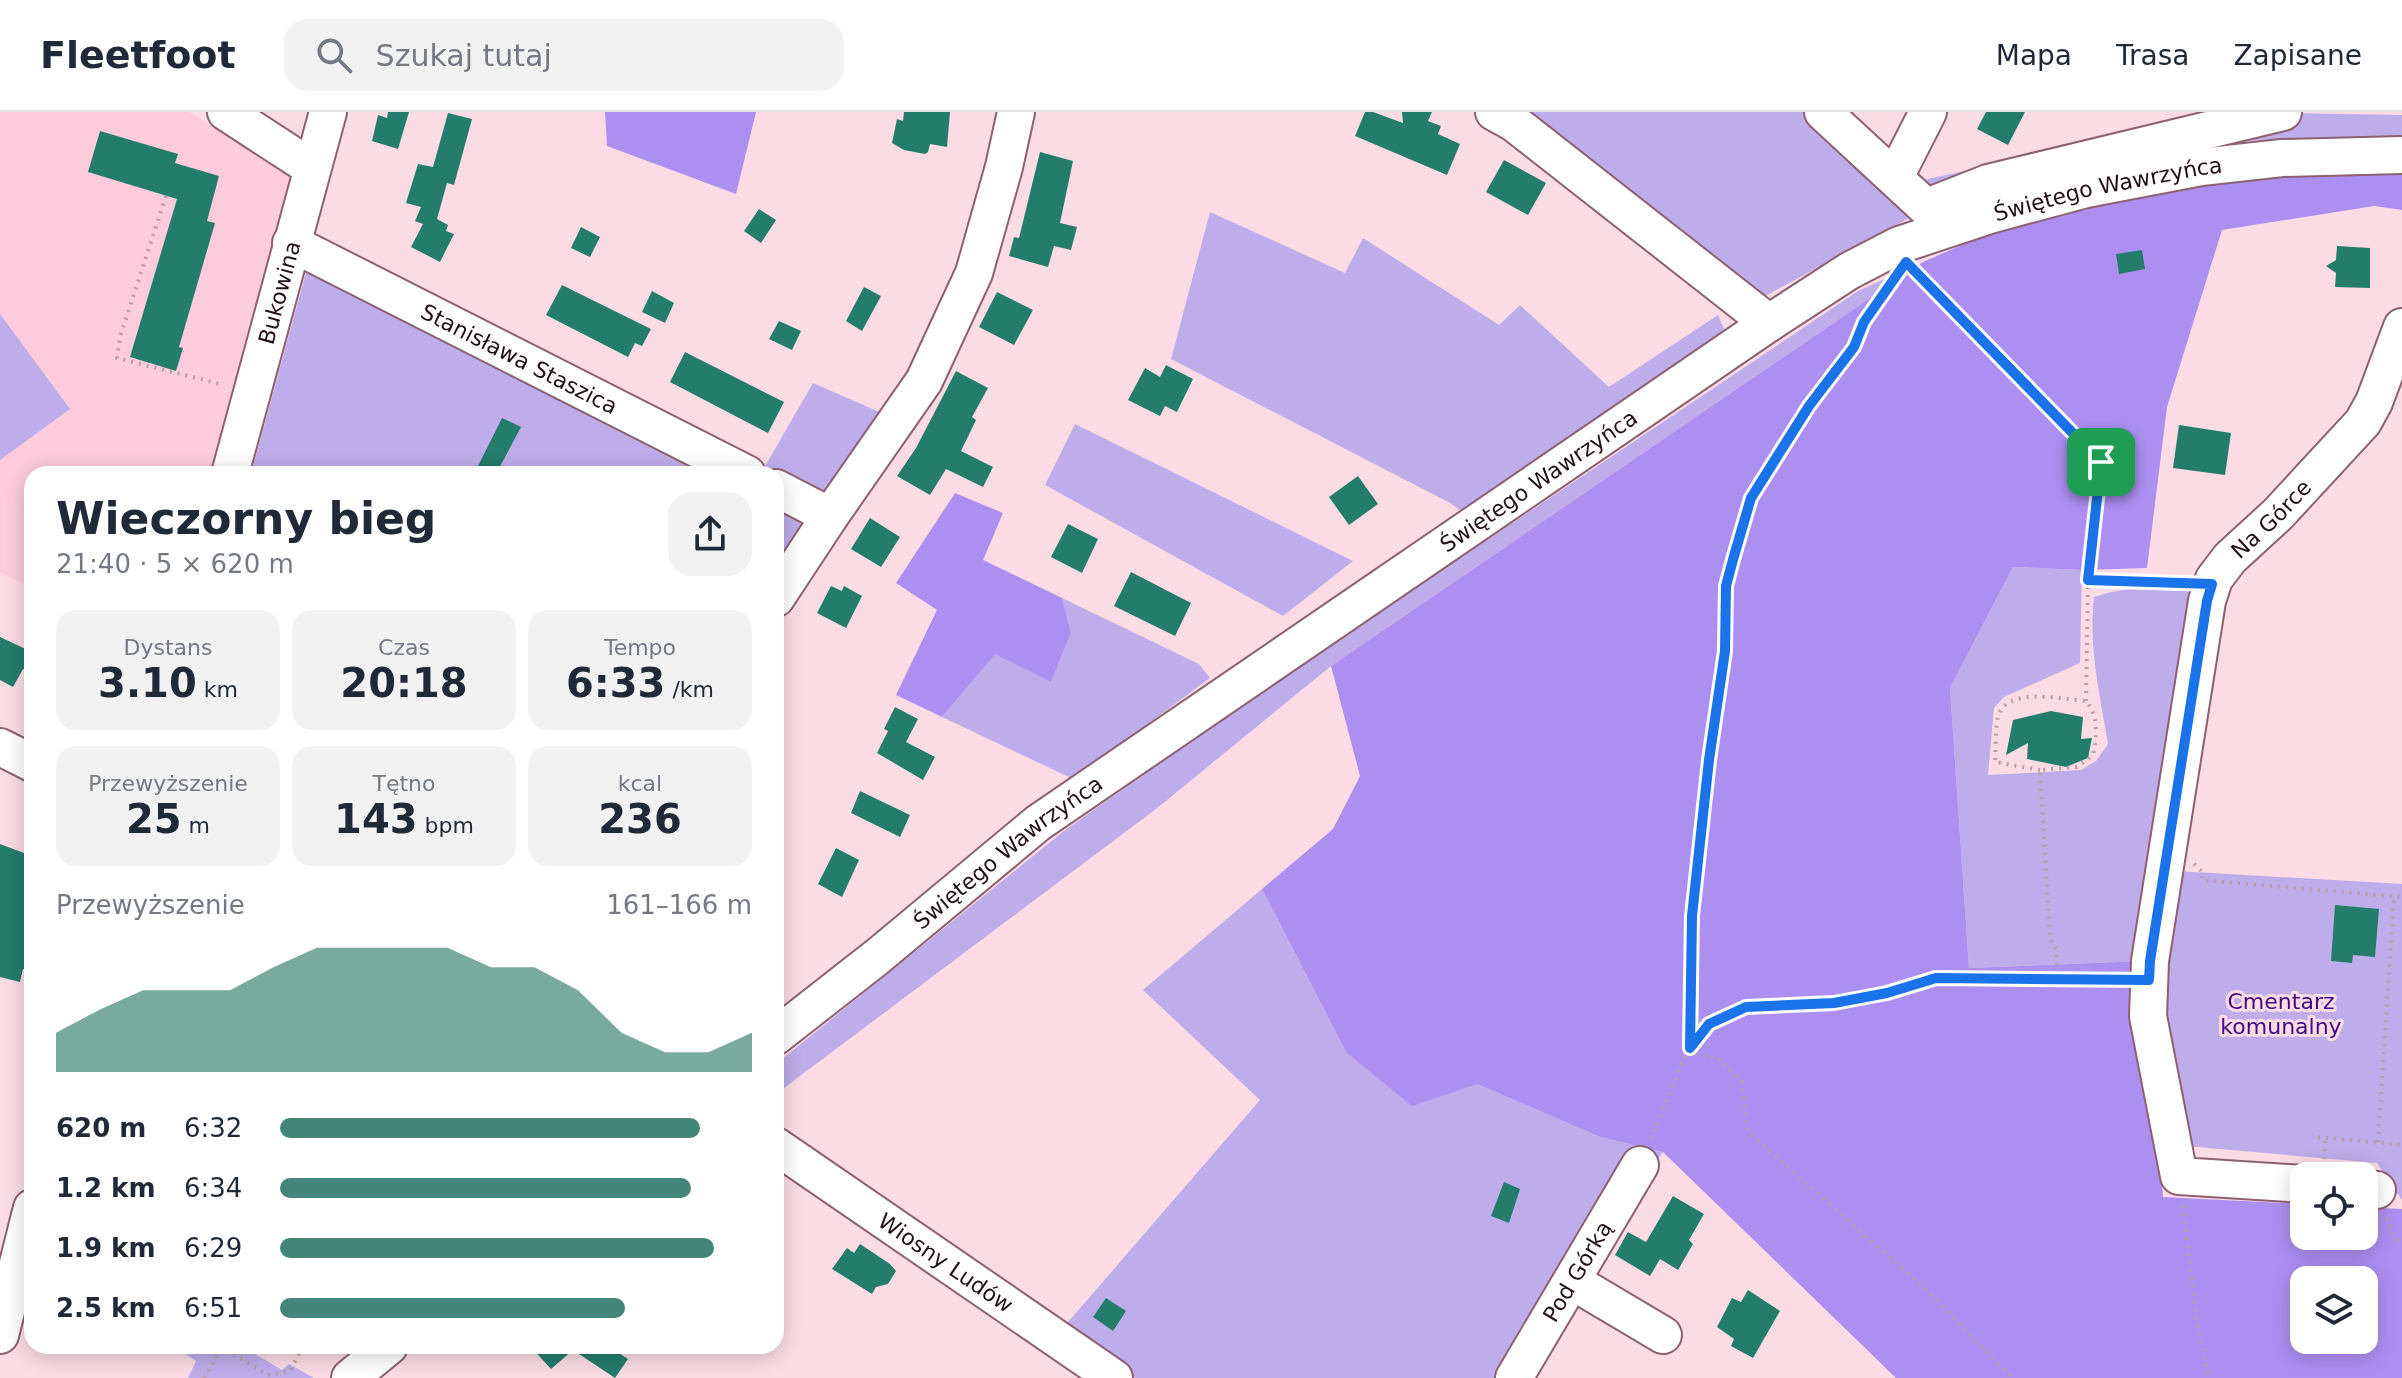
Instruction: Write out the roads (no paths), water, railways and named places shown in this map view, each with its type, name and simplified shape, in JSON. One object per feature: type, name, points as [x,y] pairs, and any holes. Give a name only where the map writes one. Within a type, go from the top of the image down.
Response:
[{"type":"street","points":[[226,112],[312,168]]},
{"type":"street","name":"Bukowina","points":[[232,466],[328,112]]},
{"type":"street","points":[[784,586],[924,381],[974,273],[1016,112]]},
{"type":"street","points":[[1494,112],[1539,143],[1769,323]]},
{"type":"street","points":[[1823,112],[1937,217],[1988,183],[2283,112]]},
{"type":"street","points":[[1895,177],[1928,112]]},
{"type":"street","name":"Świętego Wawrzyńca","points":[[784,1030],[1038,823],[1769,323],[1849,271],[1899,245],[1937,217],[2201,167],[2282,158],[2402,155]]},
{"type":"street","name":"Stanisława Staszica","points":[[291,243],[731,466]]},
{"type":"street","name":"Na Górce","points":[[2290,1173],[2179,1176],[2148,1016],[2150,961],[2212,584],[2230,558],[2278,514],[2363,422],[2374,402],[2402,327]]},
{"type":"street","points":[[784,492],[830,516]]},
{"type":"street","points":[[0,747],[24,759]]},
{"type":"street","name":"Wiosny Ludów","points":[[784,1151],[1114,1378]]},
{"type":"street","name":"Pod Górką","points":[[1514,1378],[1640,1165]]},
{"type":"street","points":[[0,1335],[24,1240]]},
{"type":"street","points":[[1572,1281],[1663,1335]]},
{"type":"street","points":[[350,1378],[379,1354]]},
{"type":"park label","name":"Cmentarz komunalny","points":[[2281,1014]]}]
